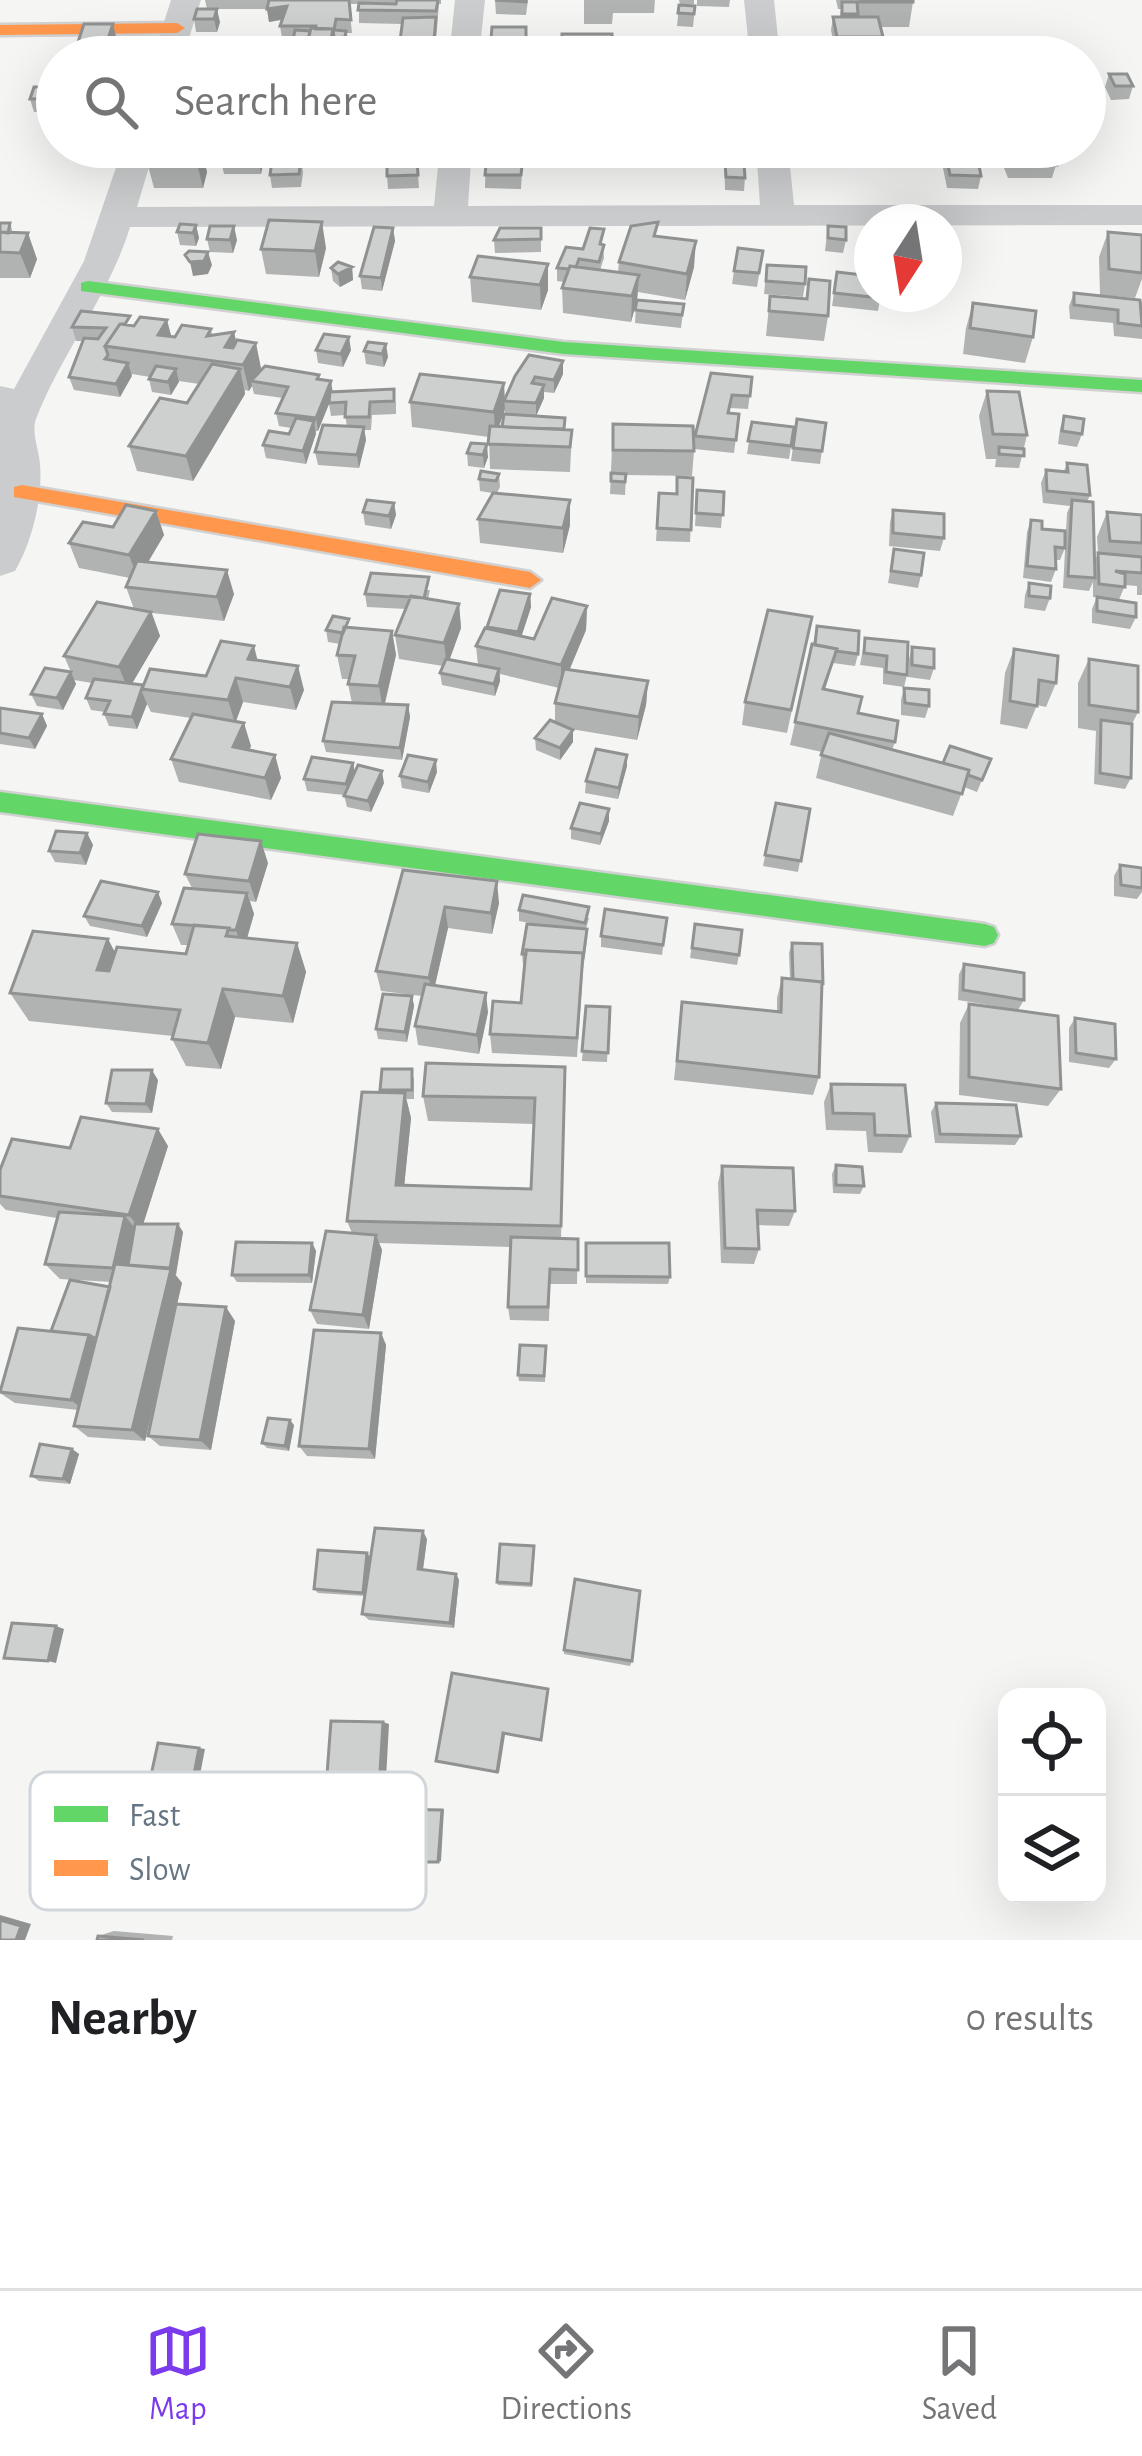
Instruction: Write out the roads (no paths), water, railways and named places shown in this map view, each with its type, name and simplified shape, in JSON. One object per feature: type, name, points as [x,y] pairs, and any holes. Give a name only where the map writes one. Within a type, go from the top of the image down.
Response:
[{"type":"street","points":[[466,36],[470,0]]},
{"type":"street","points":[[759,0],[763,36]]},
{"type":"street","points":[[0,30],[177,28]]},
{"type":"street","points":[[0,561],[22,493],[25,463],[7,411],[88,287],[132,168]]},
{"type":"street","points":[[450,214],[454,168]]},
{"type":"street","points":[[774,168],[778,217]]},
{"type":"street","points":[[116,218],[1142,215]]},
{"type":"street","points":[[88,287],[564,348],[1142,386]]},
{"type":"street","points":[[22,493],[530,580]]},
{"type":"street","points":[[0,802],[985,935]]}]
